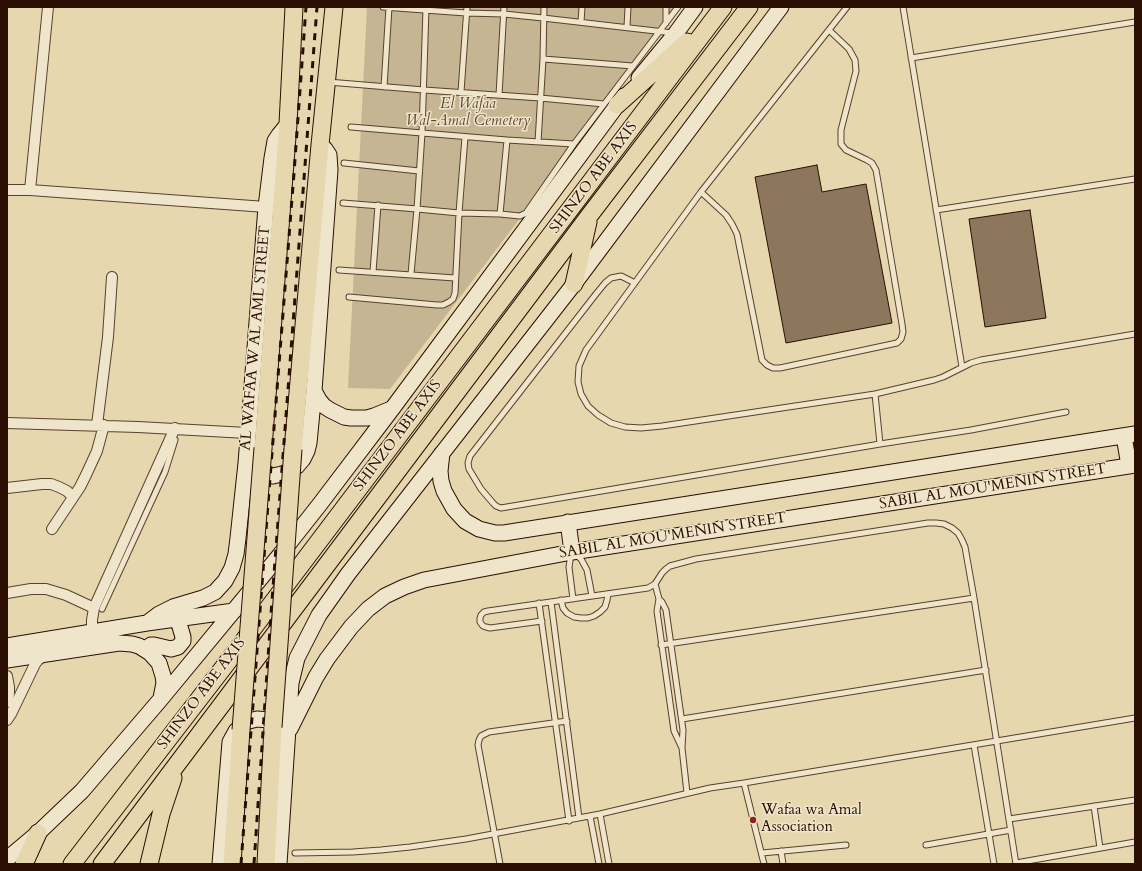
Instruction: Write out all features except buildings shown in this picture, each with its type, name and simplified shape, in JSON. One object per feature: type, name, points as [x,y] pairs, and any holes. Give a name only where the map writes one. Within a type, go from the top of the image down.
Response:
[{"type":"main road","points":[[232,864],[288,124],[294,7]]},
{"type":"main road","points":[[266,864],[280,731],[294,449],[320,145],[334,7]]},
{"type":"main road","name":"SHINZO ABE AXIS","points":[[102,864],[589,216],[749,7]]},
{"type":"main road","points":[[611,104],[719,12]]},
{"type":"main road","name":"SHINZO ABE AXIS","points":[[72,864],[228,662],[719,12]]},
{"type":"main road","points":[[574,284],[589,216]]},
{"type":"main road","points":[[149,864],[161,814],[182,758]]},
{"type":"main road","points":[[24,864],[38,832]]},
{"type":"street","points":[[30,190],[48,7]]},
{"type":"street","points":[[7,859],[82,791],[234,611],[320,504],[392,409],[611,104],[671,28],[696,7]]},
{"type":"street","points":[[280,731],[297,658],[319,616],[348,574],[574,284],[781,7]]},
{"type":"street","name":"AL WAFAA W AL AML STREET","points":[[147,623],[159,614],[173,607],[203,598],[215,592],[225,581],[232,568],[236,554],[246,463],[247,433],[266,207],[272,158],[276,142],[279,134],[288,124]]},
{"type":"street","points":[[246,463],[256,473],[269,475],[282,474],[297,466],[303,459],[309,443],[330,170],[329,155],[320,145]]},
{"type":"street","points":[[7,190],[30,190],[266,207]]},
{"type":"street","points":[[52,528],[80,487],[97,451],[112,277]]},
{"type":"street","points":[[314,391],[324,406],[344,417],[367,418],[392,409]]},
{"type":"street","points":[[7,423],[175,428],[247,433]]},
{"type":"street","points":[[92,632],[92,620],[162,467],[175,428]]},
{"type":"street","points":[[1129,435],[1132,466]]},
{"type":"street","name":"SABIL AL MOU'MENIN STREET","points":[[442,453],[440,471],[444,491],[454,509],[471,526],[487,532],[504,533],[1129,435]]},
{"type":"street","name":"SABIL AL MOU'MENIN STREET","points":[[280,731],[327,659],[351,626],[368,609],[385,596],[424,580],[572,552],[1132,466]]},
{"type":"street","points":[[7,488],[51,484],[67,491],[73,497]]},
{"type":"street","points":[[568,522],[572,552]]},
{"type":"street","points":[[7,593],[31,589],[46,589],[66,595],[98,608]]},
{"type":"street","points":[[7,646],[147,623],[178,620],[234,611]]},
{"type":"street","points":[[145,649],[150,645],[171,649],[178,647],[183,640],[183,637],[178,620]]},
{"type":"street","points":[[7,660],[126,643],[139,646],[155,658],[162,669],[164,683],[160,700]]},
{"type":"street","points":[[7,720],[35,664],[47,654]]},
{"type":"street","points":[[7,676],[10,694],[7,702]]},
{"type":"street","points":[[220,864],[230,742],[236,730],[245,722],[257,719],[269,720],[280,726],[279,864]]},
{"type":"lane","points":[[383,7],[467,10],[660,31],[671,28]]},
{"type":"lane","points":[[499,95],[504,7]]},
{"type":"lane","points":[[538,142],[543,59],[544,7]]},
{"type":"lane","points":[[581,22],[582,7]]},
{"type":"lane","points":[[627,27],[628,7]]},
{"type":"lane","points":[[666,7],[671,28]]},
{"type":"lane","points":[[671,28],[678,7]]},
{"type":"lane","points":[[847,7],[701,192],[586,350],[579,366],[578,382],[581,394],[588,406],[598,415],[611,423],[626,427],[641,428],[662,426],[875,394],[934,380],[981,360],[1135,334]]},
{"type":"lane","points":[[903,7],[962,367]]},
{"type":"lane","points":[[384,87],[389,8]]},
{"type":"lane","points":[[411,274],[422,133],[426,9]]},
{"type":"lane","points":[[461,92],[467,10]]},
{"type":"lane","points":[[912,58],[1135,22]]},
{"type":"lane","points":[[343,202],[459,213],[520,216],[526,213],[574,144],[611,104],[633,66],[660,31],[671,28]]},
{"type":"lane","points":[[701,192],[726,215],[737,234],[762,360],[767,365],[773,368],[780,368],[896,343],[901,339],[903,328],[876,170],[872,163],[846,150],[841,144],[841,130],[856,71],[854,60],[849,49],[829,30]]},
{"type":"lane","points":[[543,59],[633,66]]},
{"type":"lane","points":[[326,82],[611,104]]},
{"type":"lane","points":[[351,127],[465,137],[574,144]]},
{"type":"lane","points":[[348,297],[443,305],[453,298],[455,293],[465,137]]},
{"type":"lane","points":[[500,214],[507,140]]},
{"type":"lane","points":[[344,162],[419,171]]},
{"type":"lane","points":[[936,210],[1135,179]]},
{"type":"lane","points":[[373,272],[378,205]]},
{"type":"lane","points":[[338,270],[456,278]]},
{"type":"lane","points":[[635,282],[621,276],[611,278],[605,283],[470,456],[468,463],[469,469],[480,489],[496,506],[501,508],[971,430],[1066,412]]},
{"type":"lane","points":[[875,394],[880,444]]},
{"type":"lane","points":[[162,467],[175,440]]},
{"type":"lane","points":[[542,621],[490,628],[483,626],[480,622],[480,618],[484,612],[488,611],[648,588],[655,584],[662,573],[670,566],[696,559],[928,523],[944,524],[958,533],[965,547],[1016,863],[1037,862],[1135,842]]},
{"type":"lane","points":[[573,599],[569,567],[572,552],[581,559],[587,570],[592,596]]},
{"type":"lane","points":[[655,584],[659,599],[666,610],[682,718],[682,748],[687,793]]},
{"type":"lane","points":[[560,600],[563,608],[574,617],[588,618],[594,616],[605,607],[608,600],[608,594]]},
{"type":"lane","points":[[661,645],[974,598]]},
{"type":"lane","points":[[659,599],[656,612],[674,731],[682,748]]},
{"type":"lane","points":[[551,602],[579,818]]},
{"type":"lane","points":[[539,603],[568,820]]},
{"type":"lane","points":[[682,718],[986,670]]},
{"type":"lane","points":[[295,853],[353,852],[438,844],[600,814],[710,788],[1135,718]]},
{"type":"lane","points":[[500,864],[478,745],[479,740],[481,736],[489,732],[567,721]]},
{"type":"lane","points":[[974,745],[994,864]]},
{"type":"lane","points":[[744,783],[764,864]]},
{"type":"lane","points":[[1009,819],[1135,800]]},
{"type":"lane","points":[[1094,806],[1100,848]]},
{"type":"lane","points":[[600,814],[609,864]]},
{"type":"lane","points":[[590,816],[599,864]]},
{"type":"lane","points":[[926,845],[1011,830]]},
{"type":"lane","points":[[762,853],[846,845]]},
{"type":"lane","points":[[781,851],[783,864]]},
{"type":"green space","name":"El Wafaa Wal-Amal Cemetery","points":[[367,7],[681,7],[390,389],[348,388]]},
{"type":"railway","points":[[241,864],[306,7]]},
{"type":"railway","points":[[254,864],[271,614],[317,7]]},
{"type":"place","name":"Wafaa wa Amal Association","points":[[753,820]]}]
